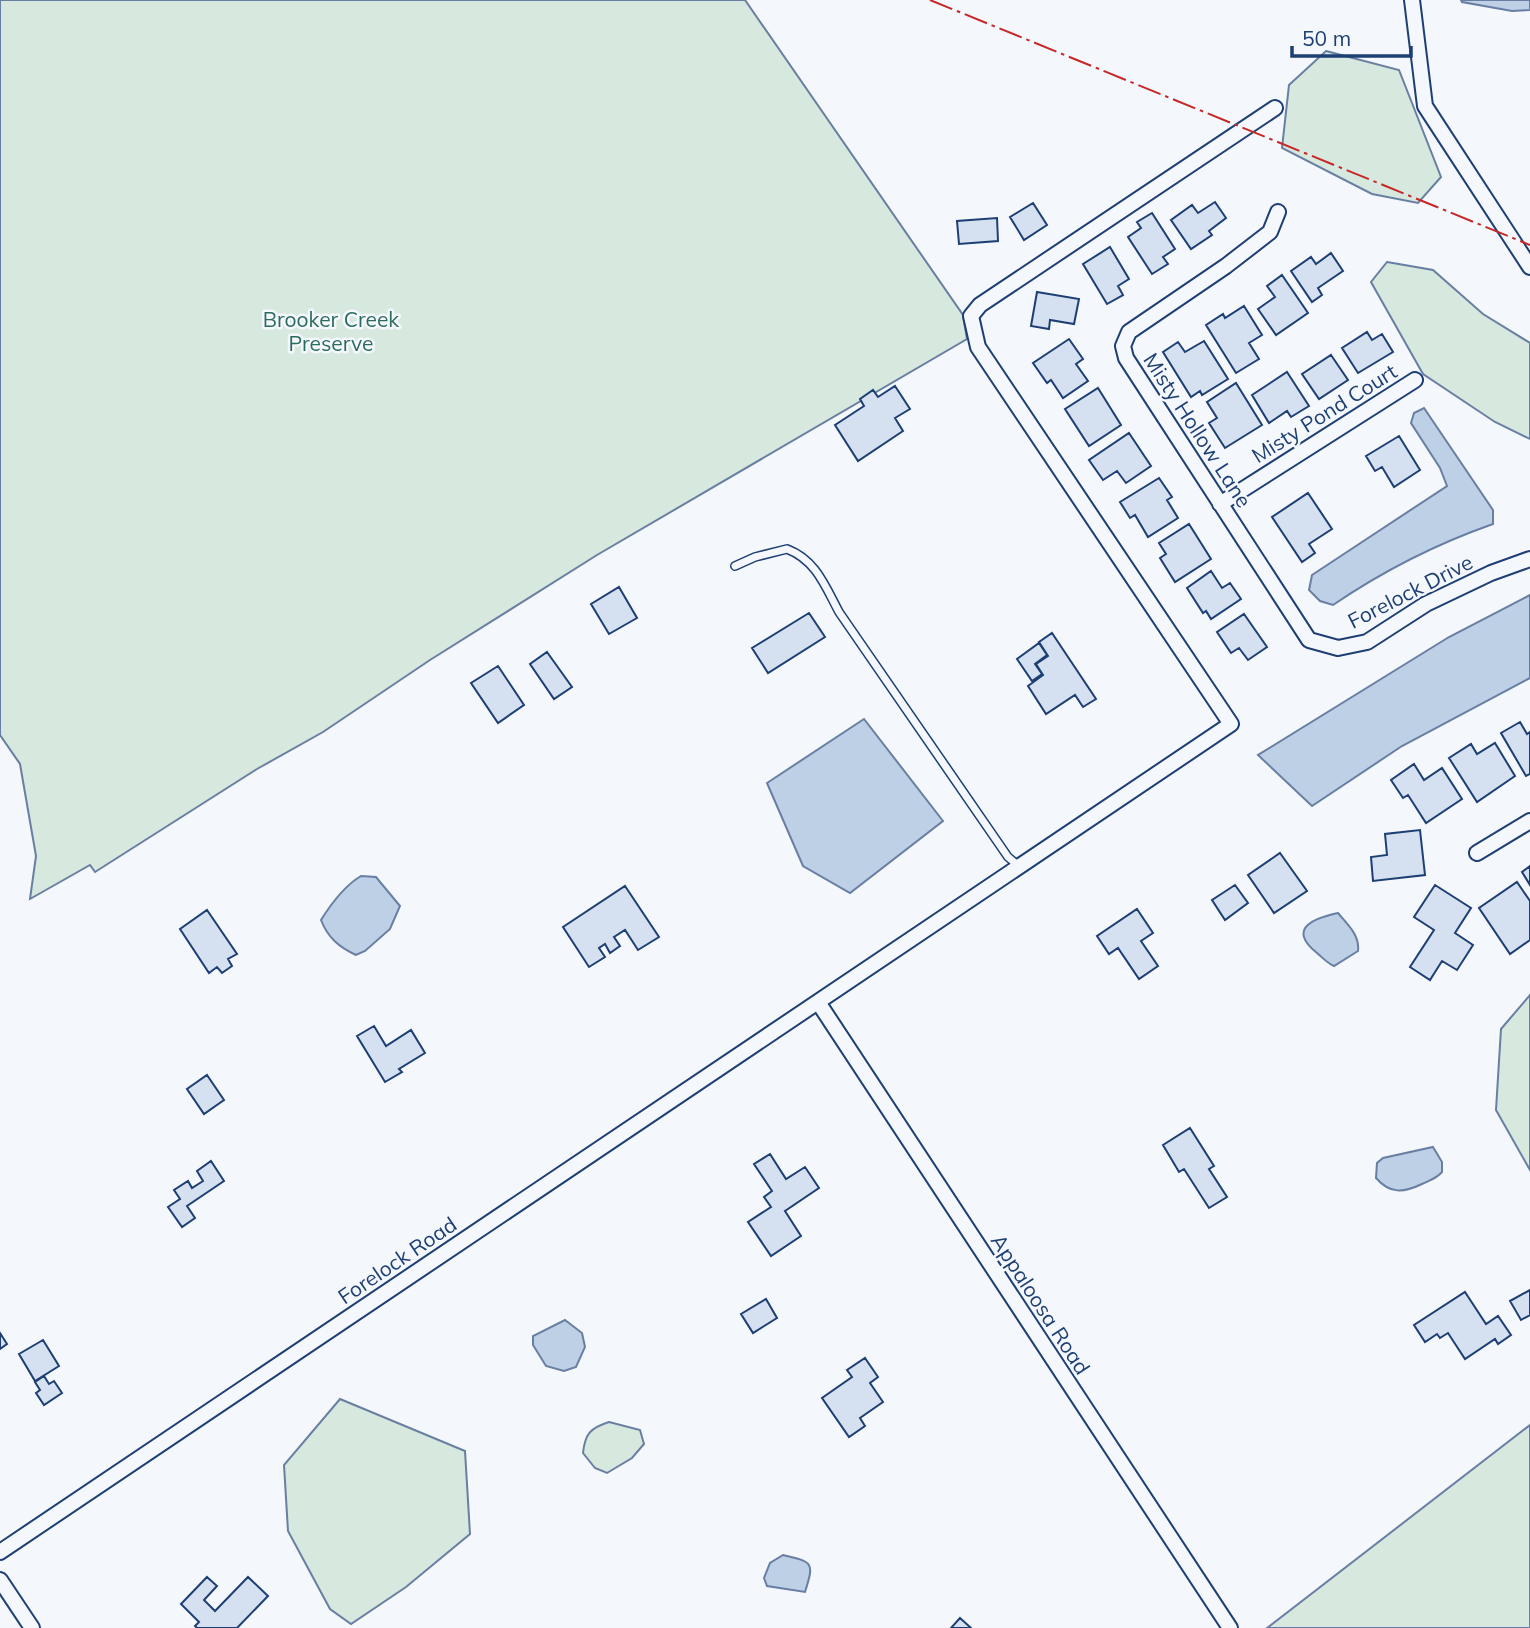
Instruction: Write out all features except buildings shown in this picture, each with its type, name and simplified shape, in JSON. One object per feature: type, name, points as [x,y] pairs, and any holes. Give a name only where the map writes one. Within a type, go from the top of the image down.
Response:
[{"type":"street","points":[[1412,0],[1424,106],[1530,267]]},
{"type":"street","name":"Forelock Road","points":[[0,1552],[1231,724],[978,347],[971,316],[980,305],[1275,108]]},
{"type":"street","name":"Misty Hollow Lane","points":[[1278,212],[1270,232],[1226,266],[1129,332],[1123,346],[1126,358],[1309,640]]},
{"type":"street","name":"Misty Pond Court","points":[[1220,504],[1415,380]]},
{"type":"street","name":"Forelock Drive","points":[[1309,640],[1338,648],[1367,642],[1426,604],[1491,573],[1530,559]]},
{"type":"street","points":[[1477,853],[1530,821]]},
{"type":"street","name":"Appaloosa Road","points":[[818,1002],[1230,1628]]},
{"type":"street","points":[[0,1580],[32,1628]]},
{"type":"lane","points":[[735,566],[755,557],[787,549],[806,558],[816,570],[839,612],[1008,857],[1019,867]]},
{"type":"green space","name":"Brooker Creek Preserve","points":[[0,0],[745,0],[963,315],[967,339],[597,555],[430,660],[323,732],[257,769],[95,872],[90,865],[30,899],[36,856],[20,764],[0,735]]},
{"type":"green space","points":[[1326,51],[1399,70],[1441,177],[1418,203],[1372,194],[1282,148],[1289,85]]},
{"type":"green space","points":[[1387,262],[1433,270],[1483,314],[1530,343],[1530,439],[1495,422],[1423,374],[1371,282]]},
{"type":"green space","points":[[1530,995],[1530,1170],[1496,1110],[1501,1029]]},
{"type":"green space","points":[[340,1399],[465,1451],[470,1534],[406,1587],[351,1624],[330,1609],[288,1531],[284,1465]]},
{"type":"green space","points":[[609,1422],[640,1430],[644,1444],[632,1458],[607,1473],[595,1468],[583,1453],[590,1433]]},
{"type":"green space","points":[[1530,1425],[1530,1628],[1267,1628]]},
{"type":"water","points":[[1461,0],[1530,0],[1530,10],[1512,11]]},
{"type":"water","points":[[1424,408],[1493,510],[1493,524],[1410,559],[1333,605],[1320,601],[1309,590],[1312,575],[1447,486],[1440,468],[1411,423],[1414,413]]},
{"type":"water","points":[[1530,595],[1530,678],[1402,746],[1312,806],[1258,755],[1449,637]]},
{"type":"water","points":[[864,719],[943,821],[850,893],[803,866],[767,783]]},
{"type":"water","points":[[361,876],[376,877],[400,906],[390,929],[365,951],[356,955],[335,941],[321,920],[344,890]]},
{"type":"water","points":[[1338,913],[1355,935],[1358,951],[1334,966],[1308,944],[1304,931],[1313,921]]},
{"type":"water","points":[[1433,1147],[1442,1162],[1442,1172],[1433,1179],[1409,1189],[1397,1190],[1386,1187],[1376,1178],[1377,1163],[1383,1158]]},
{"type":"water","points":[[565,1320],[582,1333],[585,1347],[576,1367],[564,1371],[546,1366],[533,1345],[533,1336]]},
{"type":"water","points":[[783,1555],[809,1565],[810,1575],[805,1592],[767,1586],[764,1578],[770,1563]]},
{"type":"power","points":[[930,0],[1530,245]]}]
